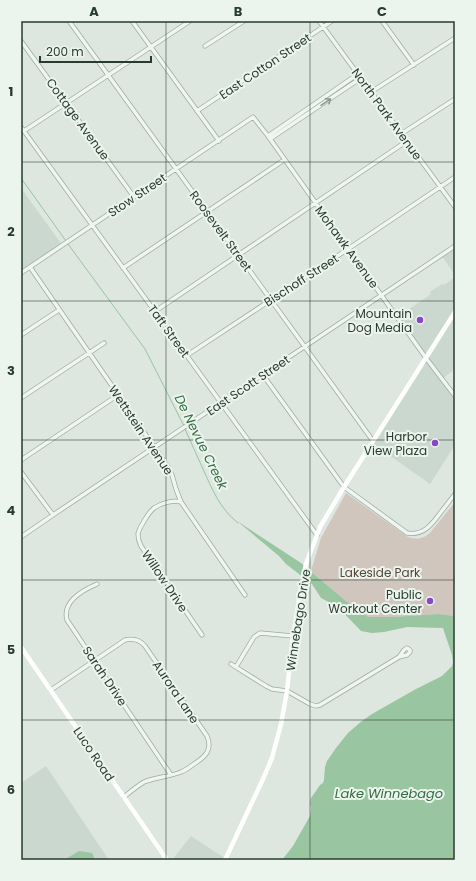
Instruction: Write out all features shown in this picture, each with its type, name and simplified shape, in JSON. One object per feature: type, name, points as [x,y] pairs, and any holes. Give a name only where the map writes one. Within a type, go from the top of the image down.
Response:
[{"type":"main road","name":"Winnebago Drive","points":[[225,860],[268,768],[279,735],[287,691],[293,636],[302,582],[306,564],[320,527],[455,312]]},
{"type":"main road","name":"Luco Road","points":[[21,647],[167,860]]},
{"type":"street","name":"Roosevelt Street","points":[[69,21],[373,441]]},
{"type":"street","points":[[132,21],[219,141]]},
{"type":"street","points":[[24,131],[67,104],[190,21]]},
{"type":"street","points":[[205,46],[244,21]]},
{"type":"street","name":"North Park Avenue","points":[[319,21],[455,206]]},
{"type":"street","name":"East Cotton Street","points":[[197,111],[332,21]]},
{"type":"street","points":[[382,21],[414,65]]},
{"type":"street","points":[[371,92],[455,38]]},
{"type":"street","name":"Cottage Avenue","points":[[21,41],[134,197]]},
{"type":"street","points":[[269,137],[358,74]]},
{"type":"street","points":[[269,137],[361,78]]},
{"type":"street","points":[[402,134],[455,99]]},
{"type":"street","name":"Mohawk Avenue","points":[[254,117],[426,358],[455,396]]},
{"type":"street","name":"Stow Street","points":[[21,273],[254,117]]},
{"type":"street","name":"Taft Street","points":[[21,127],[317,535]]},
{"type":"street","points":[[154,312],[407,141]]},
{"type":"street","points":[[123,268],[284,160]]},
{"type":"street","name":"Bischoff Street","points":[[186,356],[455,178]]},
{"type":"street","name":"East Scott Street","points":[[21,538],[53,515],[455,246]]},
{"type":"street","name":"Wettstein Avenue","points":[[30,267],[171,471],[181,502],[245,595]]},
{"type":"street","points":[[21,335],[59,310]]},
{"type":"street","points":[[21,398],[104,343]]},
{"type":"street","points":[[263,375],[344,487],[407,533],[420,532],[429,526],[455,494]]},
{"type":"street","points":[[21,460],[118,395]]},
{"type":"street","points":[[21,472],[53,515]]},
{"type":"street","name":"Willow Drive","points":[[181,502],[172,501],[153,509],[140,530],[138,539],[141,546],[202,635]]},
{"type":"street","name":"Sarah Drive","points":[[97,584],[86,589],[75,598],[68,607],[66,619],[171,775]]},
{"type":"street","points":[[236,668],[254,637],[260,633],[264,632],[293,636]]},
{"type":"street","name":"Aurora Lane","points":[[51,690],[125,640],[132,639],[140,641],[145,646],[207,736],[209,749],[203,758],[182,772],[144,783],[124,797]]},
{"type":"street","points":[[231,664],[272,689],[287,691],[316,706],[399,657]]},
{"type":"shaded area","points":[[21,188],[63,246],[21,273]]},
{"type":"shaded area","points":[[455,246],[455,275],[441,255]]},
{"type":"shaded area","points":[[455,277],[455,369],[442,379],[455,396],[455,445],[430,484],[372,443],[426,358],[398,317],[431,294],[430,292],[442,284],[444,285]]},
{"type":"shaded area","points":[[46,766],[109,860],[21,860],[21,783]]},
{"type":"shaded area","points":[[191,836],[226,859],[172,860]]},
{"type":"green space","name":"Lakeside Park","points":[[346,493],[408,537],[414,538],[422,538],[430,533],[455,502],[455,616],[439,614],[368,617],[346,601],[311,571],[321,538]]},
{"type":"water","name":"Lake Winnebago","points":[[237,521],[301,563],[346,601],[368,617],[439,614],[455,616],[455,860],[282,860],[293,846],[310,816],[311,798],[323,783],[327,761],[348,733],[372,714],[442,676],[452,666],[453,662],[443,628],[407,627],[372,633],[361,631],[338,607],[321,598],[312,584],[286,564],[279,556]]},
{"type":"water","points":[[79,851],[92,853],[95,860],[64,860]]},
{"type":"waterway","name":"De Nevue Creek","points":[[21,178],[66,241]]},
{"type":"waterway","name":"De Nevue Creek","points":[[68,244],[145,349],[184,426]]},
{"type":"waterway","name":"De Nevue Creek","points":[[185,429],[217,498],[226,511],[238,523]]},
{"type":"place","name":"Mountain Dog Media","points":[[420,320]]},
{"type":"place","name":"Harbor View Plaza","points":[[435,443]]},
{"type":"place","name":"Public Workout Center","points":[[430,601]]}]
